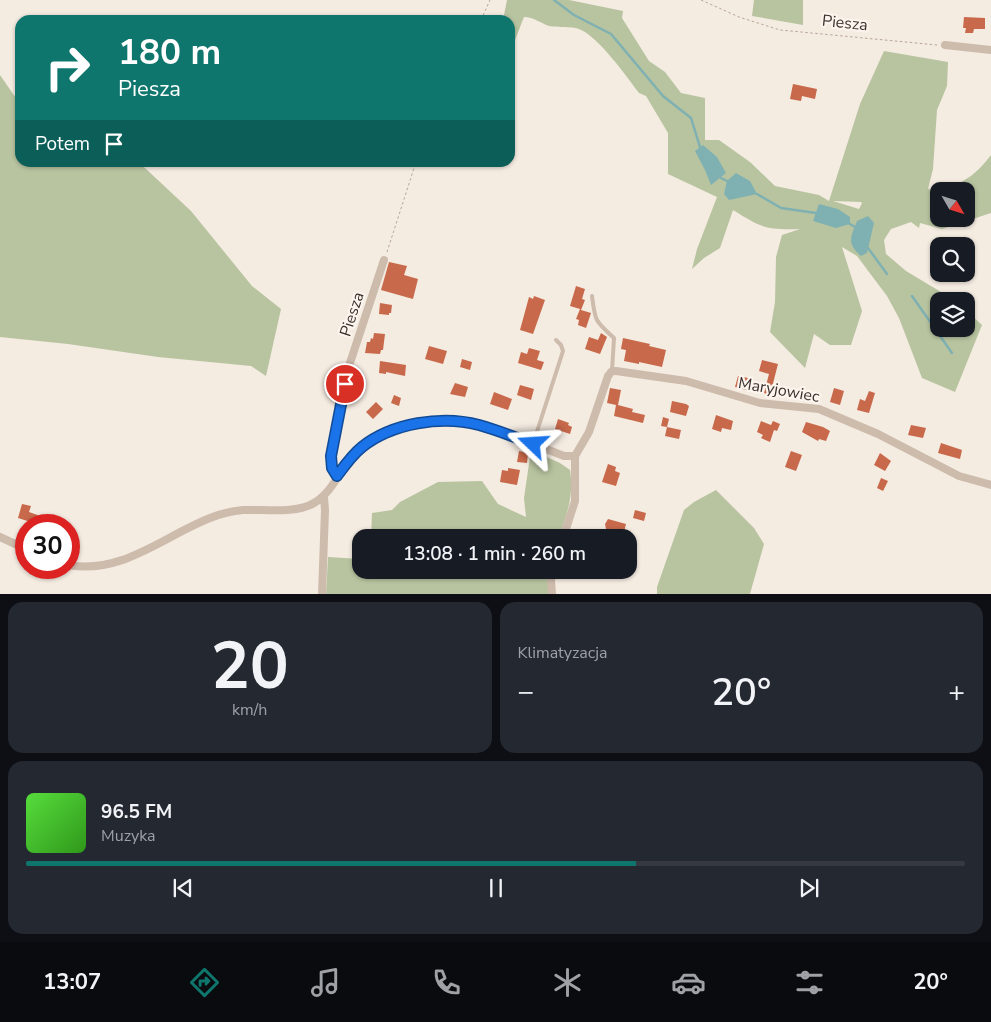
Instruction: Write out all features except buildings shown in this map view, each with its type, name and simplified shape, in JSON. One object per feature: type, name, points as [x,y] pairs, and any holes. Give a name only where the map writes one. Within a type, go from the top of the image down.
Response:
[{"type":"street","points":[[945,45],[991,50]]},
{"type":"street","name":"Piesza","points":[[337,476],[332,468],[331,456],[347,372],[384,260]]},
{"type":"street","points":[[566,529],[575,500],[575,456],[589,432],[608,376],[612,371]]},
{"type":"street","name":"Maryjowiec","points":[[612,371],[647,374],[686,381],[760,403],[819,409],[878,434],[958,476],[991,485]]},
{"type":"street","points":[[80,566],[93,567],[118,562],[224,513],[240,510],[299,508],[311,505],[324,497],[352,456],[363,446],[396,429],[432,421],[478,425],[564,456],[575,456]]},
{"type":"street","points":[[322,594],[324,497]]},
{"type":"street","points":[[0,537],[15,544]]},
{"type":"street","points":[[551,579],[552,594]]},
{"type":"lane","points":[[592,296],[595,317],[600,325],[614,338],[612,371]]},
{"type":"lane","points":[[533,444],[562,351],[562,345],[556,340]]},
{"type":"path","points":[[483,15],[490,0]]},
{"type":"path","name":"Piesza","points":[[701,0],[739,17],[780,30],[945,45]]},
{"type":"path","points":[[384,260],[415,167]]},
{"type":"green space","points":[[507,0],[569,0],[623,11],[622,18],[649,61],[665,72],[681,93],[705,98],[705,140],[719,140],[750,162],[775,186],[819,195],[829,201],[860,104],[884,51],[948,62],[947,86],[937,110],[933,169],[928,189],[930,189],[930,226],[920,223],[919,228],[911,222],[891,229],[884,240],[886,254],[906,271],[941,292],[930,292],[930,337],[975,337],[975,318],[982,325],[955,392],[922,378],[899,318],[887,296],[857,256],[842,247],[862,311],[851,345],[830,345],[814,334],[805,368],[770,332],[775,302],[776,257],[782,235],[800,229],[765,227],[733,210],[720,248],[704,258],[692,269],[697,249],[717,197],[668,174],[668,133],[646,96],[639,93],[595,40],[579,29],[549,26],[524,17],[515,40],[515,15],[504,15]],"holes":[[[833,201],[861,202],[859,209]]]},
{"type":"green space","points":[[754,0],[803,0],[803,25],[752,16]]},
{"type":"green space","points":[[0,75],[15,97],[15,167],[143,167],[191,211],[252,286],[281,309],[266,376],[251,366],[158,357],[68,344],[0,337]]},
{"type":"green space","points":[[991,155],[991,213],[975,218],[975,182],[962,182],[980,168]]},
{"type":"green space","points":[[531,450],[560,463],[570,470],[570,497],[562,529],[371,529],[372,513],[392,510],[400,502],[438,482],[482,481],[498,504],[526,517],[524,498]]},
{"type":"green space","points":[[716,490],[754,528],[764,544],[750,594],[657,594],[657,587],[684,510]]},
{"type":"green space","points":[[328,557],[352,558],[352,579],[549,579],[548,594],[326,594]]},
{"type":"water","points":[[703,145],[717,157],[726,173],[711,185],[695,151]]},
{"type":"water","points":[[736,173],[750,181],[757,194],[729,200],[724,194],[727,181]]},
{"type":"water","points":[[819,204],[838,209],[850,217],[850,224],[836,228],[813,221]]},
{"type":"water","points":[[868,216],[874,223],[867,253],[861,256],[853,247],[851,240],[857,221]]},
{"type":"waterway","points":[[554,0],[574,15],[611,34],[663,96],[691,118],[700,147]]},
{"type":"waterway","points":[[721,178],[727,181]]},
{"type":"waterway","points":[[757,194],[781,208],[816,213]]},
{"type":"waterway","points":[[850,224],[855,227]]},
{"type":"waterway","points":[[868,248],[887,274]]},
{"type":"waterway","points":[[912,296],[952,353]]},
{"type":"route","points":[[345,384],[331,456],[332,468],[337,476],[352,456],[363,446],[380,436],[396,429],[432,421],[478,425],[533,444]]}]
